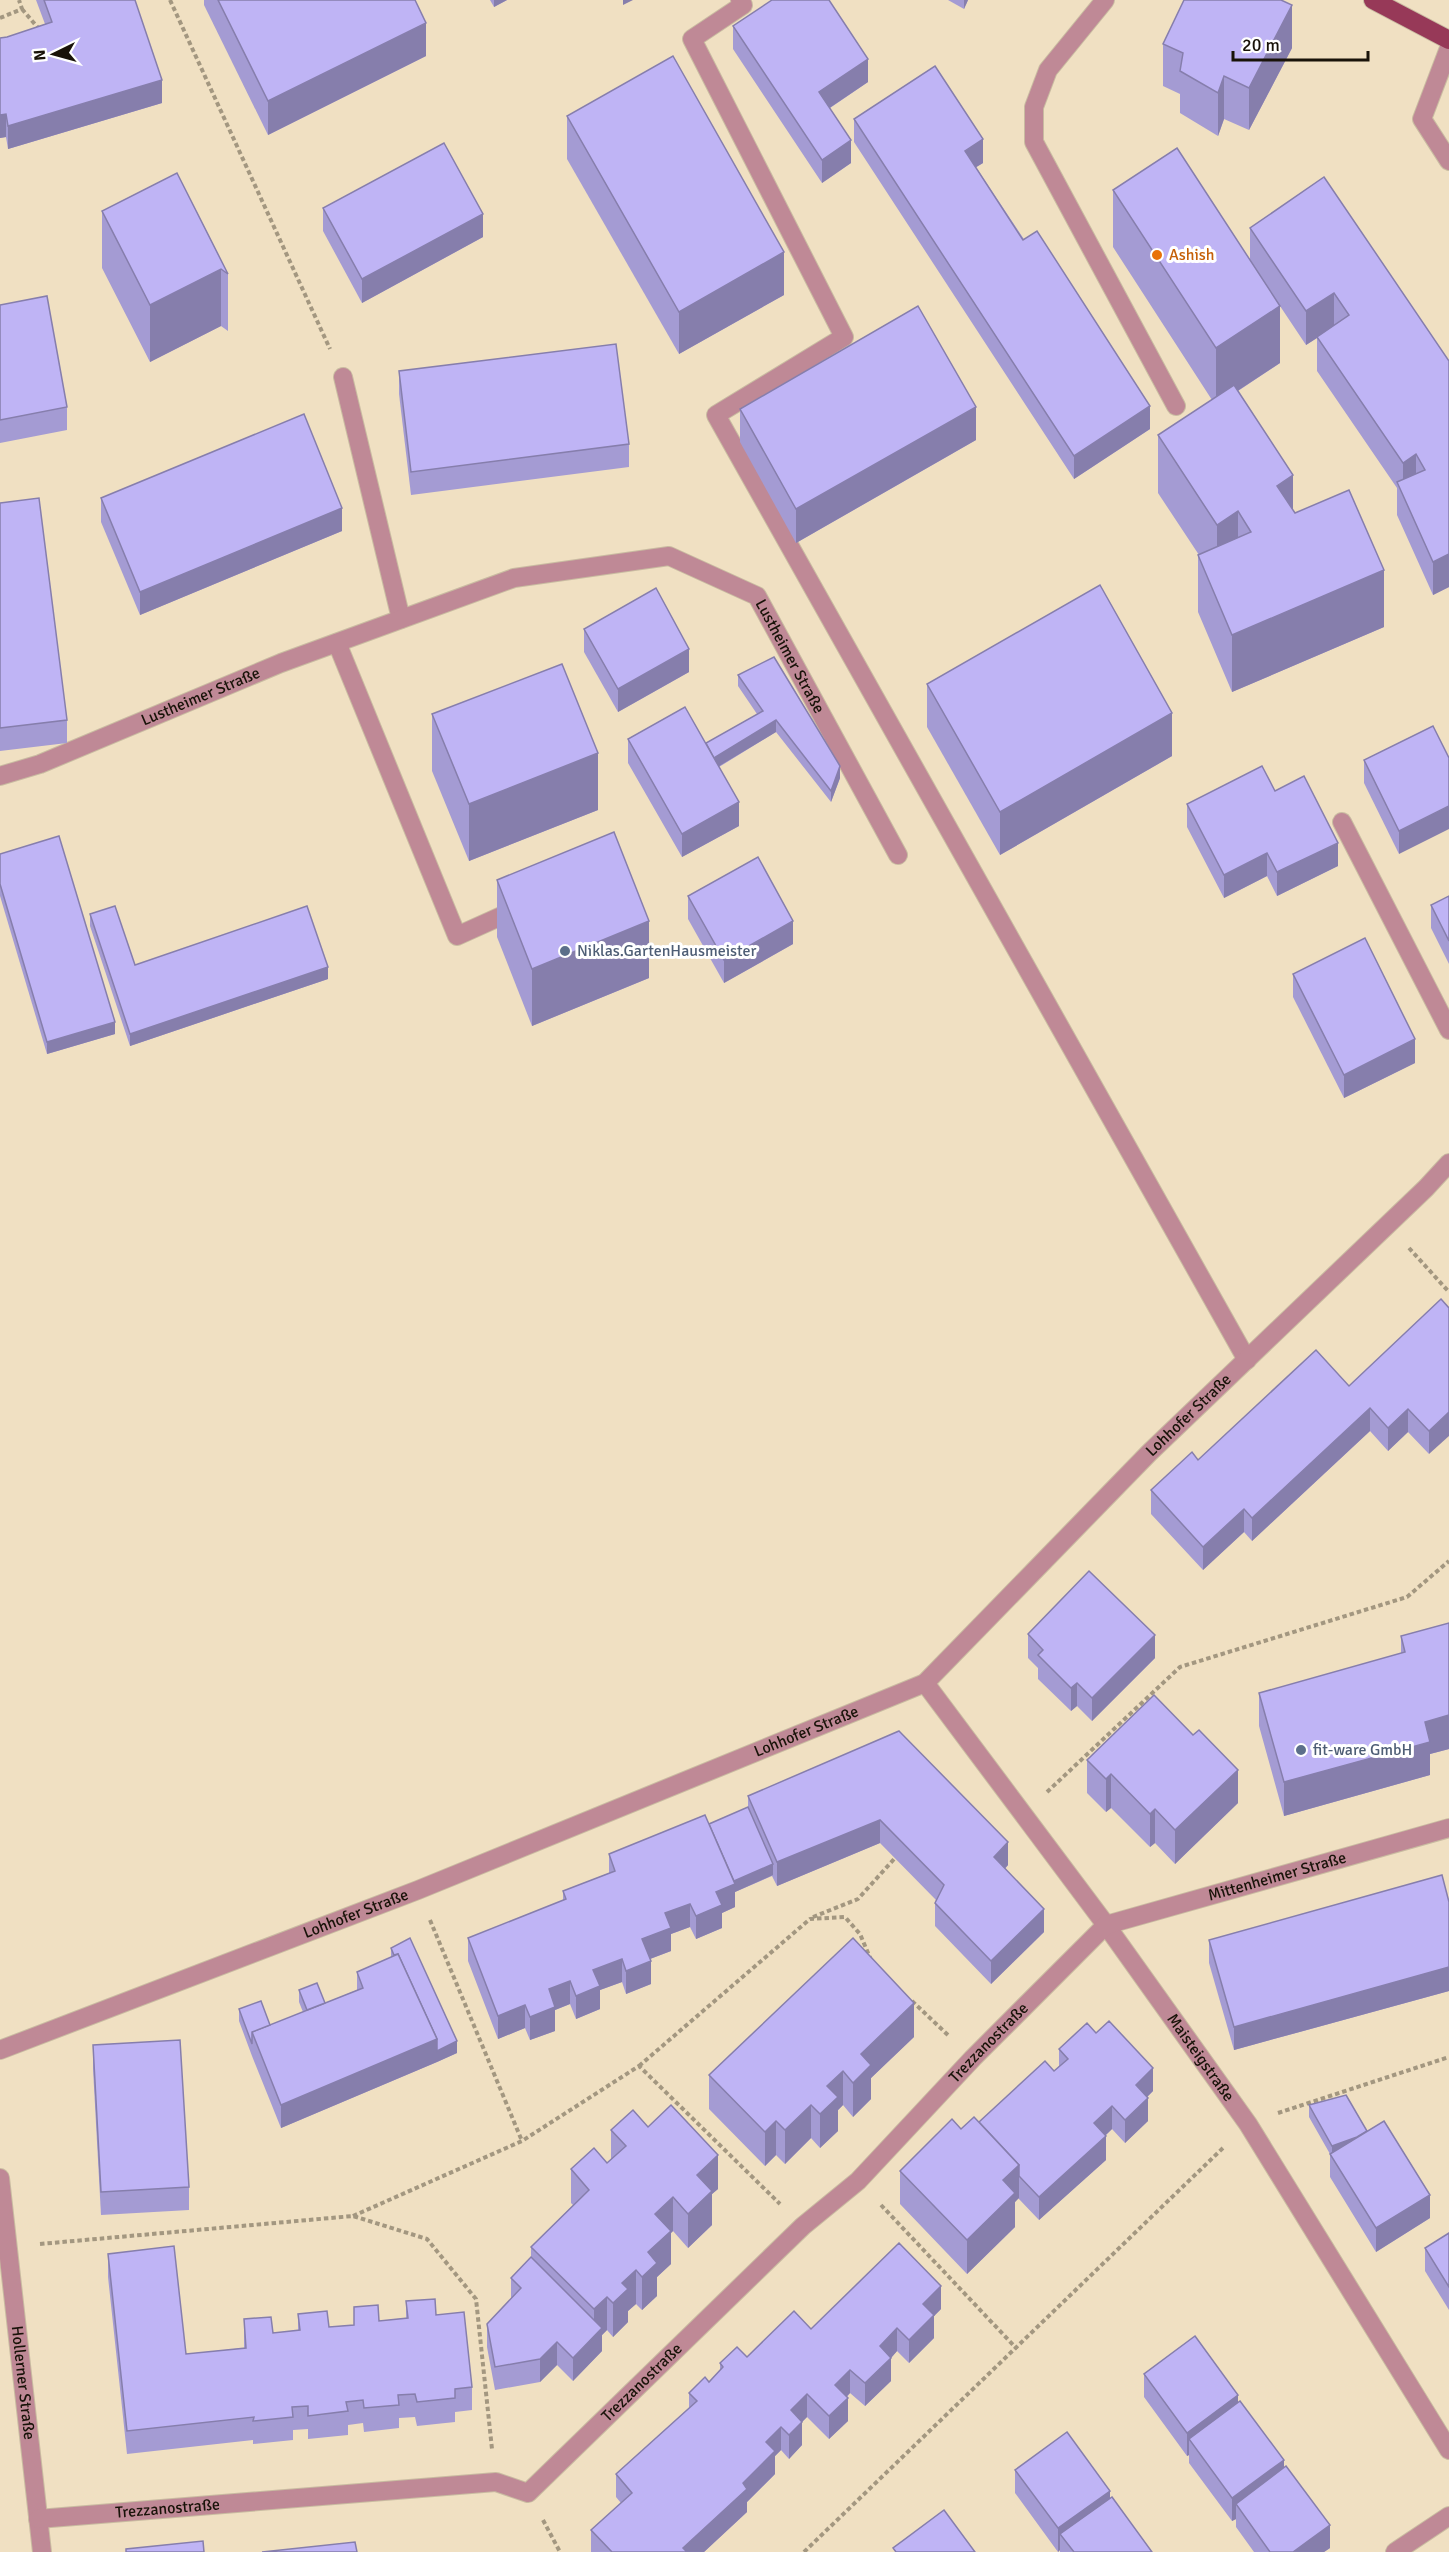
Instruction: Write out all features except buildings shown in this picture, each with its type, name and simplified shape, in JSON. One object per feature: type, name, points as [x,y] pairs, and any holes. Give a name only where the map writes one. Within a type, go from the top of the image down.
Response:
[{"type":"main road","points":[[1373,0],[1449,40]]},
{"type":"street","points":[[741,0],[743,5],[692,39],[844,337],[716,415],[1247,1360]]},
{"type":"street","points":[[1105,0],[1048,70],[1034,106],[1034,142],[1176,406]]},
{"type":"street","points":[[1449,48],[1422,119],[1449,161]]},
{"type":"street","points":[[343,377],[401,619]]},
{"type":"street","name":"Lustheimer Straße","points":[[0,776],[40,764],[281,663],[514,578],[669,556],[757,596],[898,855]]},
{"type":"street","points":[[337,643],[457,936],[532,902]]},
{"type":"street","points":[[1342,822],[1449,1030]]},
{"type":"street","name":"Lohhofer Straße","points":[[0,2050],[418,1890],[926,1683],[1141,1461],[1388,1225],[1449,1163]]},
{"type":"street","name":"Maisteigstraße","points":[[926,1683],[1106,1925],[1248,2124],[1449,2450]]},
{"type":"street","name":"Mittenheimer Straße","points":[[1106,1925],[1449,1828]]},
{"type":"street","name":"Trezzanostraße","points":[[38,2519],[496,2482],[528,2493],[803,2226],[858,2181],[973,2058],[1106,1925]]},
{"type":"street","name":"Hollerner Straße","points":[[0,2178],[42,2552]]},
{"type":"street","points":[[1395,2552],[1449,2516]]},
{"type":"path","points":[[19,0],[22,9],[44,36]]},
{"type":"path","points":[[170,0],[343,377]]},
{"type":"path","points":[[0,18],[22,9]]},
{"type":"path","points":[[1388,1225],[1449,1292]]},
{"type":"path","points":[[1023,1815],[1180,1667],[1407,1597],[1449,1561]]},
{"type":"path","points":[[7,2247],[353,2216],[522,2141],[639,2066],[810,1919],[858,1899],[895,1858]]},
{"type":"path","points":[[418,1890],[522,2141]]},
{"type":"path","points":[[810,1919],[845,1917],[860,1934],[873,1964]]},
{"type":"path","points":[[906,1996],[973,2058]]},
{"type":"path","points":[[804,2552],[1248,2124],[1449,2057]]},
{"type":"path","points":[[639,2066],[803,2226]]},
{"type":"path","points":[[858,2181],[1017,2349]]},
{"type":"path","points":[[353,2216],[428,2240],[476,2299],[496,2482]]},
{"type":"place","name":"Ashish","points":[[1157,255]]},
{"type":"place","name":"Niklas.GartenHausmeister","points":[[565,951]]},
{"type":"place","name":"fit-ware GmbH","points":[[1301,1750]]}]
